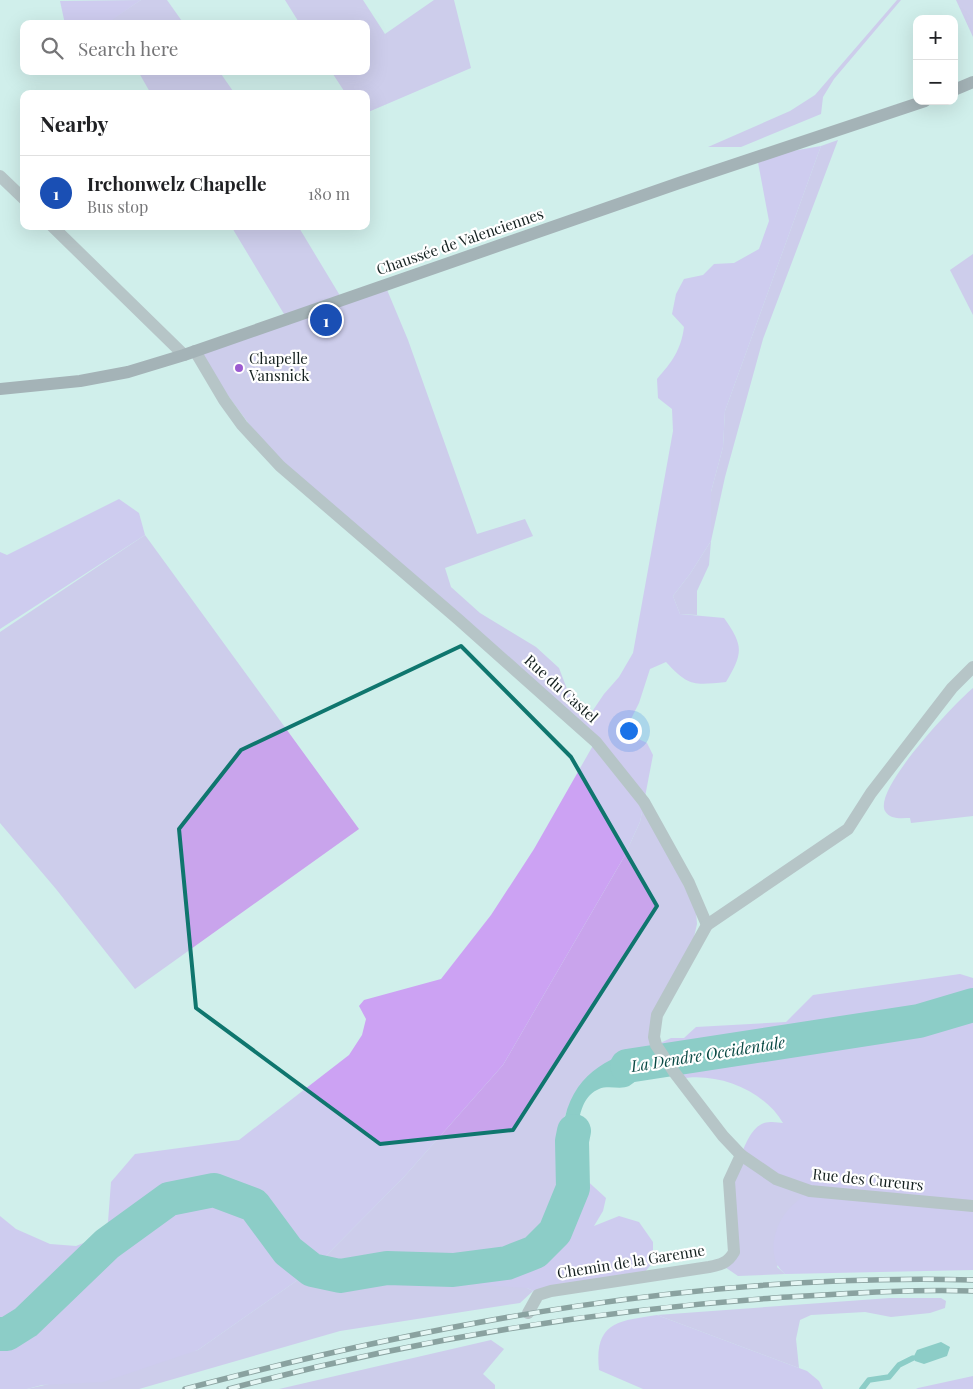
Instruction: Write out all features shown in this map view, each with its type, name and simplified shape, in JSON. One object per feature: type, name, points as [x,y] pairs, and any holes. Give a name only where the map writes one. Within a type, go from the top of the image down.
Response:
[{"type":"main road","points":[[958,88],[973,82]]},
{"type":"main road","name":"Chaussée de Valenciennes","points":[[0,389],[80,381],[119,374],[190,353],[670,186],[913,105]]},
{"type":"street","points":[[0,176],[20,195]]},
{"type":"street","name":"Rue du Castel","points":[[56,230],[190,353],[242,425],[280,466],[459,620],[596,742],[644,802],[670,847],[707,925]]},
{"type":"street","points":[[707,925],[848,829],[871,793],[952,688],[973,667]]},
{"type":"street","name":"Rue des Cureurs","points":[[707,925],[657,1015],[654,1031],[656,1045],[674,1072],[723,1136],[741,1155],[776,1179],[810,1191],[973,1206]]},
{"type":"street","name":"Chemin de la Garenne","points":[[528,1313],[538,1295],[551,1291],[716,1266],[731,1258],[734,1252],[729,1181],[741,1155]]},
{"type":"highlighted area","points":[[461,646],[571,757],[657,906],[513,1130],[380,1144],[196,1008],[179,829],[241,750]]},
{"type":"shaded area","points":[[141,0],[167,0],[181,20],[111,20]]},
{"type":"shaded area","points":[[141,0],[112,20],[64,20],[60,1]]},
{"type":"shaded area","points":[[285,0],[363,0],[385,34],[434,0],[454,0],[471,68],[370,111],[370,90],[343,90],[334,75],[370,75],[370,20],[298,20]]},
{"type":"shaded area","points":[[897,0],[901,0],[834,79],[823,97],[821,114],[741,147],[708,147],[790,111],[815,95]]},
{"type":"shaded area","points":[[956,0],[973,0],[973,37]]},
{"type":"shaded area","points":[[140,75],[222,75],[232,90],[149,90]]},
{"type":"shaded area","points":[[838,140],[763,339],[725,477],[711,541],[711,492],[723,447],[725,411],[821,146]]},
{"type":"shaded area","points":[[821,146],[725,411],[723,447],[711,492],[711,541],[673,596],[680,614],[724,618],[738,643],[739,650],[736,664],[726,682],[706,684],[687,680],[666,662],[650,669],[639,703],[629,723],[634,737],[647,743],[653,755],[640,822],[624,857],[503,1065],[404,1177],[312,1270],[198,1350],[103,1382],[42,1385],[27,1389],[0,1389],[0,1216],[16,1229],[50,1244],[76,1246],[96,1238],[108,1222],[111,1182],[135,1154],[239,1140],[349,1055],[362,1035],[366,1019],[359,1006],[364,1000],[441,979],[491,915],[534,849],[595,742],[581,728],[604,694],[619,677],[633,653],[673,431],[672,409],[658,398],[657,379],[675,355],[683,335],[684,327],[672,314],[676,294],[684,279],[703,275],[714,264],[734,263],[759,249],[769,221],[757,157]]},
{"type":"shaded area","points":[[233,230],[300,230],[342,299],[385,285],[408,340],[477,534],[525,519],[533,536],[445,568],[451,587],[480,613],[536,647],[559,668],[567,689],[589,719],[581,728],[280,466],[195,351],[287,319]]},
{"type":"shaded area","points":[[973,254],[973,315],[950,270]]},
{"type":"shaded area","points":[[119,499],[139,513],[145,535],[0,629],[0,552],[7,555]]},
{"type":"shaded area","points":[[145,535],[359,829],[135,989],[56,889],[0,823],[0,632]]},
{"type":"shaded area","points":[[711,541],[709,565],[697,591],[697,615],[680,614],[673,596]]},
{"type":"shaded area","points":[[973,688],[973,816],[911,823],[910,818],[890,816],[885,811],[885,800],[891,785],[903,766],[950,710]]},
{"type":"shaded area","points":[[644,802],[696,911],[697,924],[692,946],[667,996],[656,1045],[567,1111],[564,1118],[568,1174],[574,1176],[567,1207],[557,1227],[544,1244],[529,1255],[507,1263],[527,1288],[533,1291],[520,1303],[340,1331],[139,1389],[27,1389],[198,1350],[312,1270],[404,1177],[503,1065],[624,857],[640,822]]},
{"type":"shaded area","points":[[960,974],[973,978],[973,1270],[785,1274],[775,1260],[775,1234],[788,1210],[809,1191],[741,1155],[756,1128],[766,1123],[783,1123],[775,1111],[764,1101],[752,1092],[738,1086],[708,1078],[693,1077],[679,1079],[656,1045],[671,1038],[684,1038],[696,1027],[786,1022],[813,995]]},
{"type":"shaded area","points":[[741,1155],[810,1191],[777,1267],[785,1274],[738,1276],[722,1265],[731,1258],[728,1197]]},
{"type":"shaded area","points":[[574,1176],[582,1176],[606,1198],[603,1211],[594,1226],[619,1216],[639,1222],[653,1242],[653,1262],[641,1277],[546,1287],[533,1291],[527,1288],[481,1285],[446,1270],[507,1263],[535,1252],[555,1232],[573,1188]]},
{"type":"shaded area","points":[[890,1298],[941,1298],[946,1301],[945,1308],[930,1313],[891,1317],[865,1312],[811,1315],[800,1320],[796,1339],[799,1368],[657,1315]]},
{"type":"shaded area","points":[[657,1315],[807,1371],[819,1381],[823,1389],[643,1389],[599,1370],[598,1354],[600,1342],[605,1333],[620,1322]]},
{"type":"shaded area","points":[[491,1340],[504,1349],[483,1374],[495,1385],[495,1389],[279,1389]]},
{"type":"shaded area","points":[[973,1376],[973,1389],[916,1389],[918,1388]]},
{"type":"water","points":[[656,1045],[669,1065],[647,1071],[629,1086],[618,1088],[606,1087],[590,1095],[580,1115],[578,1128],[582,1176],[568,1175],[564,1123],[578,1087],[587,1076],[611,1060]]},
{"type":"water","points":[[941,1342],[950,1347],[947,1356],[924,1364],[915,1361],[913,1358],[917,1350]]},
{"type":"waterway","name":"La Dendre Occidentale","points":[[627,1066],[919,1021],[973,1005]]},
{"type":"waterway","name":"La Dendre Occidentale","points":[[0,1334],[7,1334],[26,1322],[107,1244],[169,1199],[214,1190],[254,1205],[288,1251],[312,1270],[340,1276],[387,1268],[453,1270],[507,1263],[535,1252],[555,1232],[573,1188],[572,1141],[574,1131]]},
{"type":"waterway","points":[[862,1389],[869,1380],[889,1377],[899,1365],[913,1358]]},
{"type":"railway","points":[[185,1389],[379,1342],[575,1306],[674,1293],[773,1285],[873,1280],[973,1280]]},
{"type":"railway","points":[[229,1389],[364,1356],[498,1330],[634,1311],[773,1298],[898,1291],[973,1291]]},
{"type":"place","name":"Irchonwelz Chapelle","points":[[326,320]]},
{"type":"place","name":"Chapelle Vansnick","points":[[239,368]]}]
